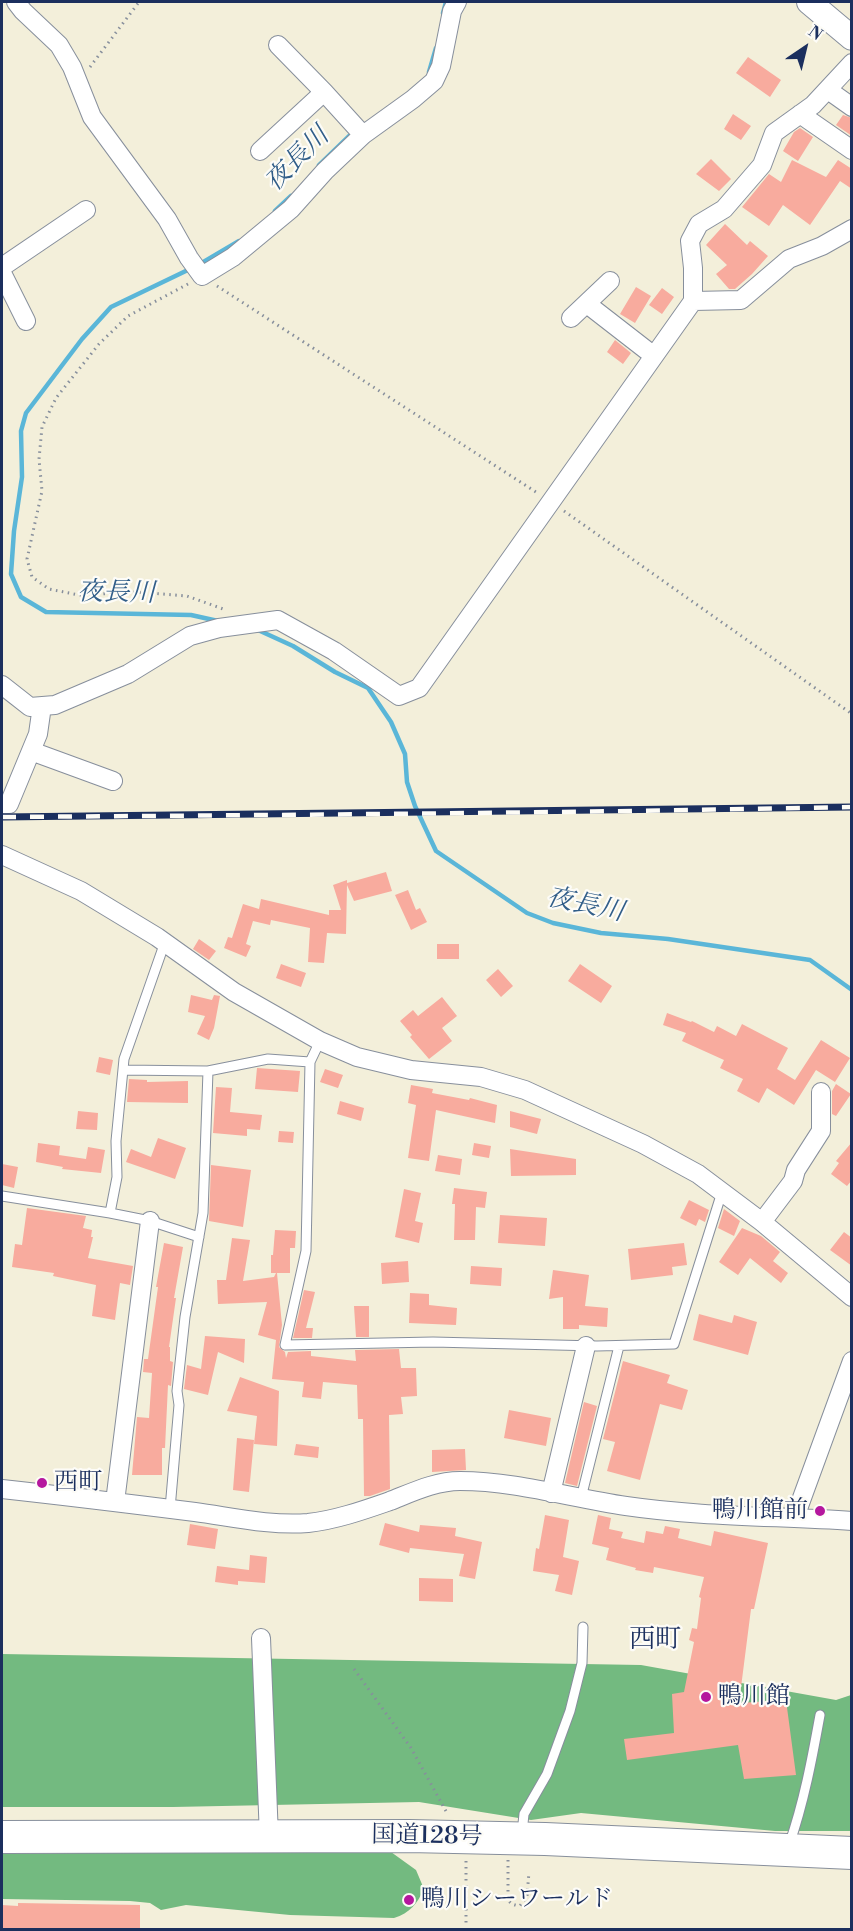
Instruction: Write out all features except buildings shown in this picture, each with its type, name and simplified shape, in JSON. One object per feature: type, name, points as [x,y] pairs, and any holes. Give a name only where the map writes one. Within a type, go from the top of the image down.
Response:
[{"type":"highway","name":"国道128号","points":[[2,1837],[459,1840],[515,1849],[787,1850],[852,1853]]},
{"type":"main road","points":[[809,2],[852,38]]},
{"type":"street","points":[[16,2],[59,45],[97,125],[167,219],[196,269],[233,257],[291,209],[359,130],[413,99],[434,81],[441,66],[452,11],[457,2]]},
{"type":"street","points":[[278,45],[359,130]]},
{"type":"street","points":[[2,686],[30,707],[55,705],[128,674],[190,636],[230,620],[256,624],[278,620],[334,651],[399,696],[419,688],[693,301],[690,241],[699,224],[724,209],[762,165],[774,134],[813,105],[852,63]]},
{"type":"street","points":[[828,90],[852,107]]},
{"type":"street","points":[[260,151],[324,92]]},
{"type":"street","points":[[800,114],[852,150]]},
{"type":"street","points":[[2,267],[86,210]]},
{"type":"street","points":[[693,301],[741,300],[789,259],[822,246],[852,230]]},
{"type":"street","points":[[2,273],[26,321]]},
{"type":"street","points":[[571,318],[610,281]]},
{"type":"street","points":[[586,304],[654,356]]},
{"type":"street","points":[[2,804],[9,804],[38,734],[42,706]]},
{"type":"street","points":[[31,751],[113,781]]},
{"type":"street","points":[[2,855],[81,891],[165,942],[234,992],[320,1041],[357,1057],[411,1070],[481,1077],[525,1090],[643,1144],[698,1174],[762,1222],[852,1297]]},
{"type":"street","points":[[762,1222],[793,1181],[796,1170],[821,1131],[821,1092]]},
{"type":"street","points":[[115,1502],[150,1221]]},
{"type":"street","points":[[551,1493],[586,1346]]},
{"type":"street","points":[[795,1517],[852,1361]]},
{"type":"street","points":[[2,1489],[269,1522],[305,1523],[340,1517],[448,1482],[500,1484],[627,1506],[722,1516],[795,1517],[852,1521]]},
{"type":"street","points":[[261,1638],[269,1837]]},
{"type":"lane","points":[[110,1213],[117,1178],[116,1141],[124,1059],[165,942]]},
{"type":"lane","points":[[320,1041],[310,1062],[306,1251],[285,1345],[433,1342],[586,1346],[674,1344],[722,1192]]},
{"type":"lane","points":[[123,1070],[208,1071],[268,1059],[310,1062]]},
{"type":"lane","points":[[170,1509],[179,1405],[177,1391],[185,1317],[203,1213],[208,1071]]},
{"type":"lane","points":[[2,1196],[150,1221],[199,1237]]},
{"type":"lane","points":[[581,1498],[619,1346]]},
{"type":"lane","points":[[515,1849],[524,1814],[547,1774],[570,1711],[582,1663],[583,1627]]},
{"type":"lane","points":[[787,1850],[800,1813],[810,1772],[820,1714]]},
{"type":"path","points":[[78,82],[139,2]]},
{"type":"path","points":[[230,620],[186,596],[137,592],[79,595],[49,589],[32,577],[27,559],[42,491],[39,459],[42,427],[56,398],[99,344],[128,316],[196,269],[551,502],[852,714]]},
{"type":"path","points":[[354,1669],[411,1748],[459,1840],[466,1923]]},
{"type":"path","points":[[515,1849],[508,1899],[514,1905],[520,1906],[527,1896],[529,1872]]},
{"type":"green space","points":[[2,1654],[641,1665],[836,1700],[851,1695],[851,1831],[775,1831],[581,1813],[531,1820],[419,1802],[173,1807],[2,1807]]},
{"type":"green space","points":[[326,1850],[391,1852],[416,1870],[424,1889],[412,1907],[394,1918],[290,1915],[186,1905],[161,1910],[150,1903],[130,1901],[2,1899],[2,1854]]},
{"type":"waterway","name":"夜長川","points":[[443,13],[446,2]]},
{"type":"waterway","name":"夜長川","points":[[429,72],[436,48]]},
{"type":"waterway","name":"夜長川","points":[[319,165],[349,136]]},
{"type":"waterway","name":"夜長川","points":[[275,211],[291,196]]},
{"type":"waterway","name":"夜長川","points":[[200,264],[239,241]]},
{"type":"waterway","name":"夜長川","points":[[192,268],[111,307],[82,339],[26,413],[21,431],[22,477],[14,531],[11,574],[21,597],[46,612],[191,615],[218,621]]},
{"type":"waterway","name":"夜長川","points":[[258,630],[293,646],[335,672],[368,688],[391,722],[405,754],[407,782],[415,806],[436,851],[527,913],[553,923],[601,933],[668,939],[810,960],[852,990]]},
{"type":"railway","points":[[2,817],[852,807]]},
{"type":"place","name":"西町","points":[[42,1483]]},
{"type":"place","name":"鴨川館前","points":[[820,1511]]},
{"type":"place","name":"鴨川館","points":[[706,1697]]},
{"type":"place","name":"鴨川シーワールド","points":[[409,1900]]},
{"type":"district","name":"西町","points":[[655,1641]]}]
